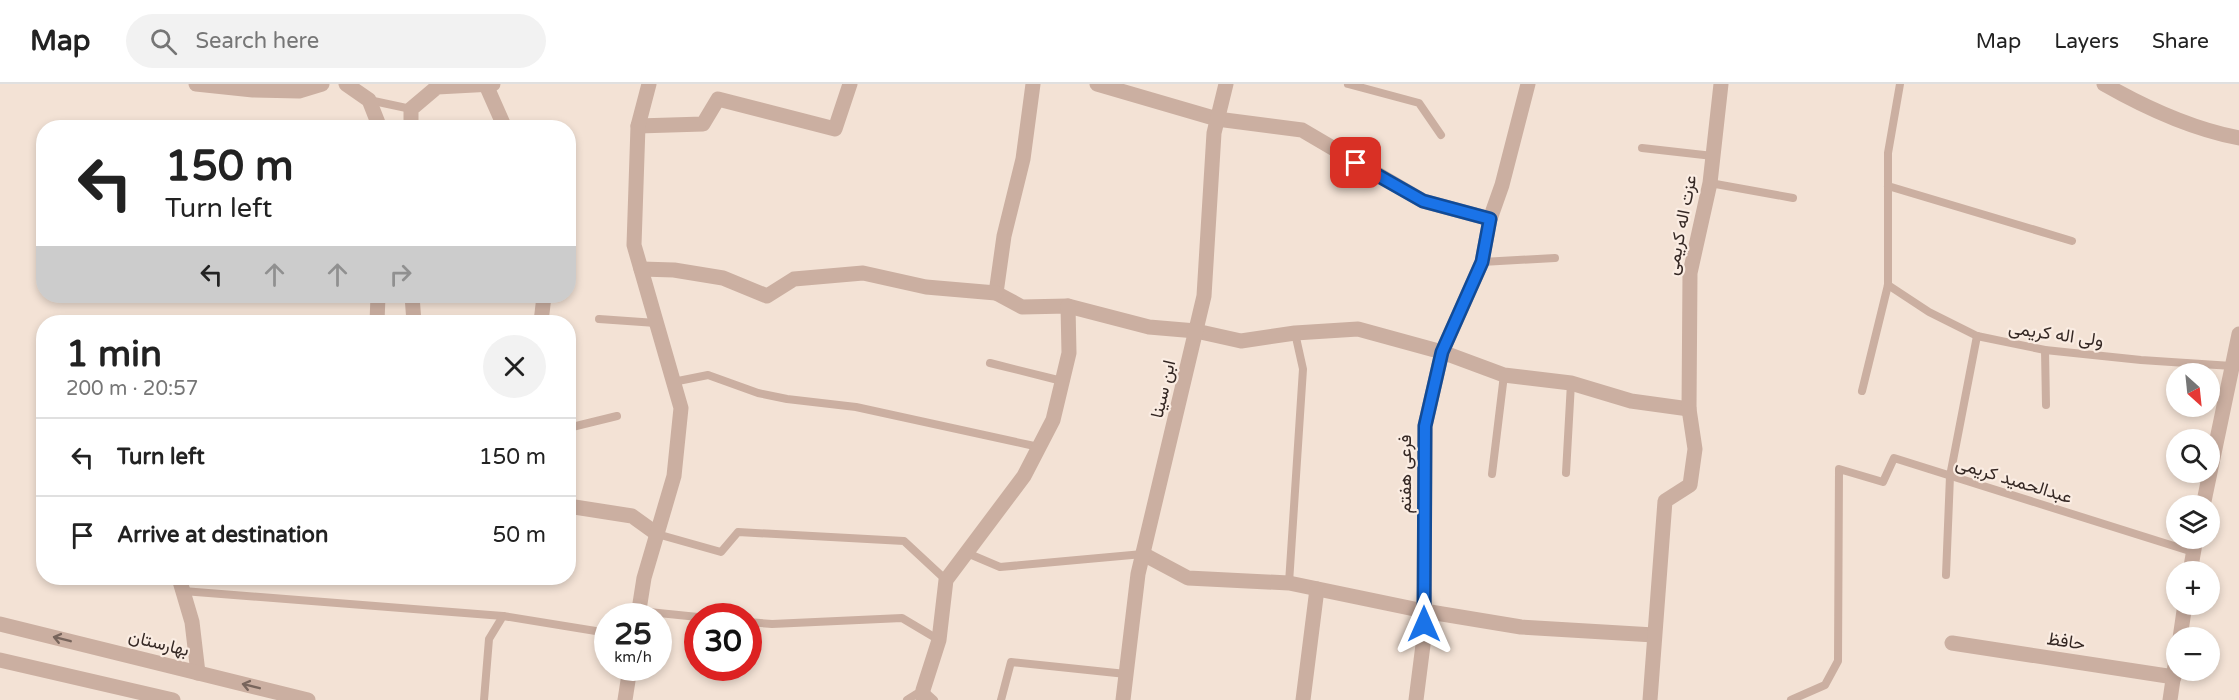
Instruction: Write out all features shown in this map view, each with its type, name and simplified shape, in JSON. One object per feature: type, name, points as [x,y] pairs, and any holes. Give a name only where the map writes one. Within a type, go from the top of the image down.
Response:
[{"type":"street","points":[[196,84],[253,90],[299,91],[322,84]]},
{"type":"street","points":[[346,84],[369,100],[377,120]]},
{"type":"street","points":[[641,603],[644,578],[674,476],[681,408],[634,245],[638,126],[649,84]]},
{"type":"street","points":[[638,126],[703,124],[718,99],[835,129],[850,84]]},
{"type":"street","points":[[996,293],[1004,237],[1023,159],[1033,84]]},
{"type":"street","points":[[1097,84],[1217,119],[1302,129],[1423,201],[1490,219]]},
{"type":"street","name":"ابن سینا","points":[[1123,700],[1138,574],[1204,296],[1214,133],[1226,84]]},
{"type":"street","name":"فرعی هفتم","points":[[1416,700],[1424,637],[1425,426],[1442,352],[1482,262],[1490,219],[1502,185],[1528,84]]},
{"type":"street","name":"عزت اله کریمی","points":[[1654,635],[1665,501],[1690,484],[1695,448],[1689,409],[1690,273],[1710,183],[1721,84]]},
{"type":"street","points":[[2104,84],[2141,105],[2220,134],[2239,138]]},
{"type":"street","points":[[411,120],[411,109],[435,86],[489,85],[502,120]]},
{"type":"street","points":[[640,269],[674,270],[723,278],[767,296],[794,279],[863,273],[926,287],[996,293],[1022,308],[1068,306],[1149,327],[1197,331],[1241,341],[1295,333],[1358,329],[1442,352],[1504,375],[1571,383],[1631,401],[1689,409]]},
{"type":"street","points":[[926,697],[939,640],[946,580],[1024,476],[1053,420],[1069,353],[1068,306]]},
{"type":"street","points":[[2205,495],[2239,334]]},
{"type":"street","points":[[576,507],[632,516],[657,534]]},
{"type":"street","points":[[1143,554],[1188,578],[1288,583],[1424,611],[1521,627],[1654,635],[1650,700]]},
{"type":"street","points":[[181,585],[192,622],[198,673]]},
{"type":"street","points":[[1303,700],[1317,589]]},
{"type":"street","name":"بهارستان","points":[[0,624],[308,700]]},
{"type":"street","name":"حافظ","points":[[1953,643],[2166,676]]},
{"type":"street","points":[[0,660],[173,700]]},
{"type":"street","points":[[628,700],[629,681]]},
{"type":"street","points":[[2170,700],[2173,681]]},
{"type":"lane","points":[[1348,84],[1419,103],[1441,135]]},
{"type":"lane","points":[[1862,391],[1888,285],[1888,153],[1900,84]]},
{"type":"lane","points":[[369,100],[411,109]]},
{"type":"lane","points":[[1642,147],[1713,156]]},
{"type":"lane","points":[[1710,183],[1793,198]]},
{"type":"lane","points":[[1888,186],[2072,241]]},
{"type":"lane","points":[[1482,262],[1555,258]]},
{"type":"lane","name":"ولی اله کریمی","points":[[1888,285],[1929,312],[1977,336],[2045,350],[2232,366]]},
{"type":"lane","points":[[599,320],[656,323]]},
{"type":"lane","points":[[1288,583],[1303,369],[1295,333]]},
{"type":"lane","points":[[1946,574],[1950,476],[1977,336]]},
{"type":"lane","points":[[2045,350],[2046,405]]},
{"type":"lane","points":[[990,363],[1062,381]]},
{"type":"lane","points":[[673,382],[708,375],[758,393],[787,399],[856,407],[1039,447]]},
{"type":"lane","points":[[1492,474],[1504,375]]},
{"type":"lane","points":[[1566,473],[1571,383]]},
{"type":"lane","points":[[576,426],[616,416]]},
{"type":"lane","name":"عبدالحمید کریمی","points":[[1791,700],[1825,685],[1838,661],[1839,469],[1882,482],[1894,458],[2166,537]]},
{"type":"lane","points":[[657,534],[721,552],[738,532],[904,541],[946,580]]},
{"type":"lane","points":[[967,553],[1000,567],[1143,554]]},
{"type":"lane","points":[[191,585],[503,616],[594,631]]},
{"type":"lane","points":[[484,700],[489,639],[503,616]]},
{"type":"lane","points":[[762,623],[902,618],[939,640]]},
{"type":"lane","points":[[1001,700],[1011,662],[1126,675]]},
{"type":"lane","points":[[907,700],[926,697]]},
{"type":"route","points":[[1356,163],[1423,201],[1490,219],[1482,262],[1442,352],[1425,426],[1424,624]]}]
